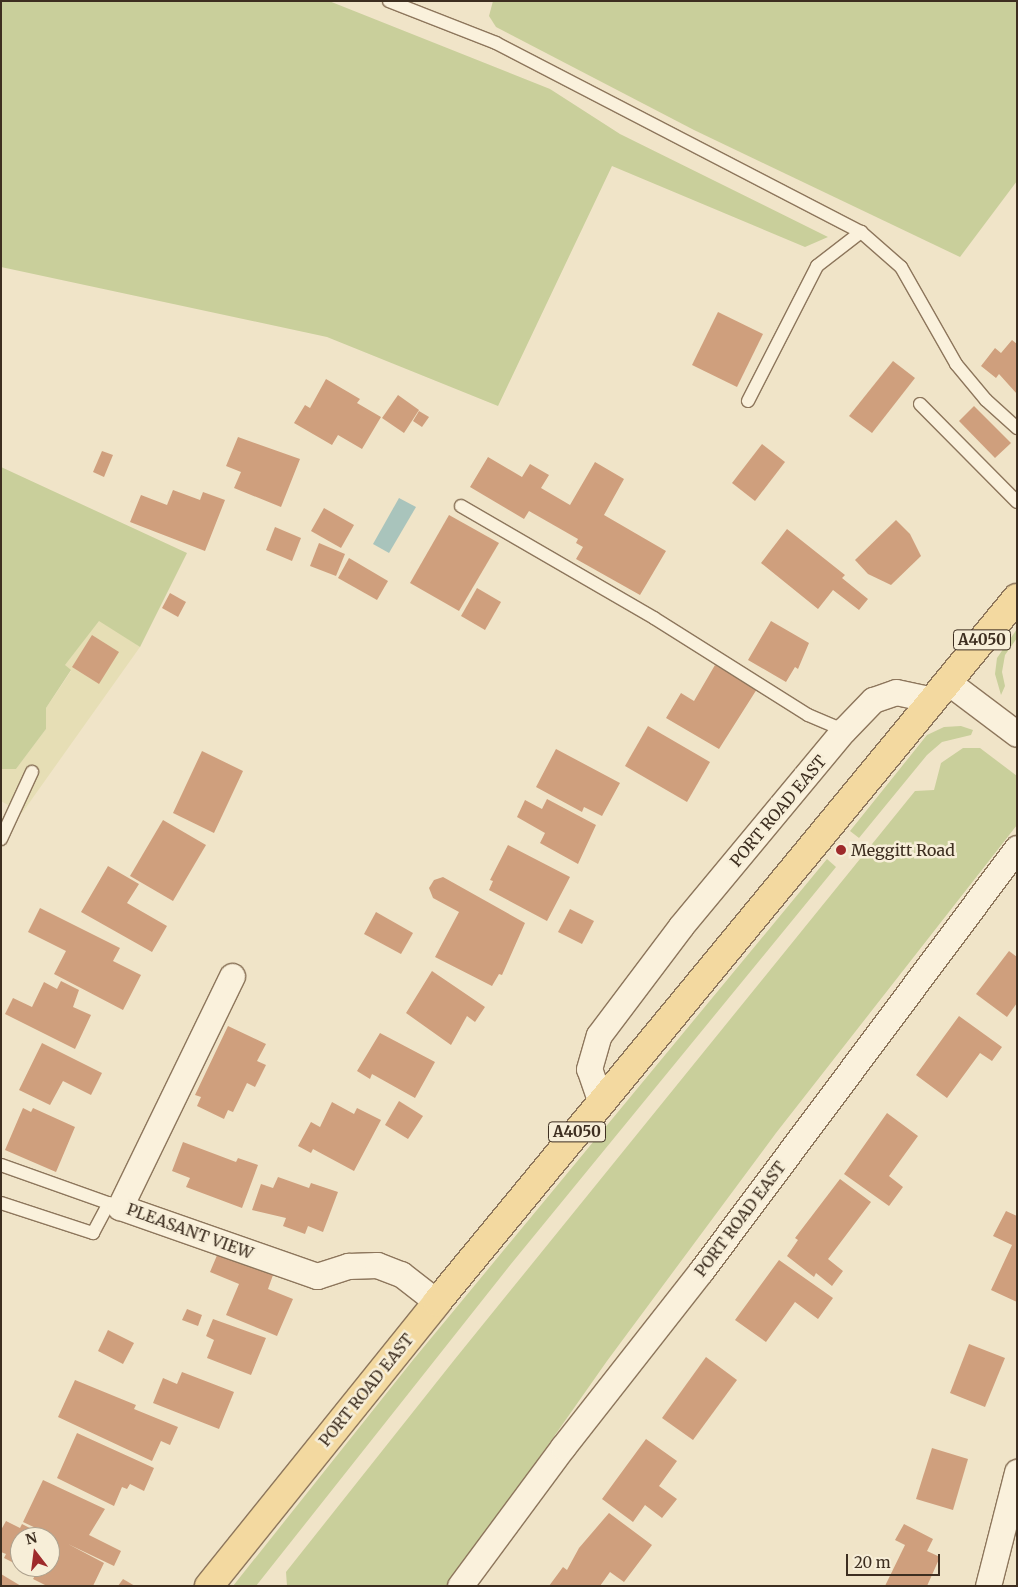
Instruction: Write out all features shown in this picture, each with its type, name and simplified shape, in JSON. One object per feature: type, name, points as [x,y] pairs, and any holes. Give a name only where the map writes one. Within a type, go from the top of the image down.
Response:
[{"type":"main road","name":"PORT ROAD EAST","points":[[209,1586],[437,1302],[1017,598]]},
{"type":"street","name":"PORT ROAD EAST","points":[[601,1103],[589,1069],[599,1035],[681,926],[844,730],[879,698],[896,692],[940,691]]},
{"type":"street","points":[[940,691],[1017,734]]},
{"type":"street","name":"PORT ROAD EAST","points":[[460,1586],[563,1447],[713,1256],[1017,848]]},
{"type":"street","name":"PLEASANT VIEW","points":[[232,976],[115,1205],[317,1276],[348,1266],[377,1265],[401,1274],[437,1302]]},
{"type":"street","points":[[988,1586],[1017,1472]]},
{"type":"lane","points":[[389,1],[496,43],[861,232],[901,266],[956,364],[986,400],[1017,428]]},
{"type":"lane","points":[[748,401],[817,266],[861,232]]},
{"type":"lane","points":[[920,404],[1017,502]]},
{"type":"lane","points":[[461,506],[654,618],[808,715],[844,730]]},
{"type":"lane","points":[[1,839],[32,772]]},
{"type":"lane","points":[[1,1165],[115,1205],[92,1232],[1,1203]]},
{"type":"shaded area","points":[[99,620],[140,647],[22,813],[1,801],[1,769],[16,769],[46,729],[46,708],[71,671],[64,666]]},
{"type":"green space","points":[[1,1],[329,1],[550,89],[620,134],[828,237],[805,247],[612,166],[498,406],[327,337],[1,267]]},
{"type":"green space","points":[[493,1],[1017,1],[1017,181],[960,257],[694,130],[496,27],[489,16]]},
{"type":"green space","points":[[1,467],[187,553],[140,647],[99,621],[65,665],[71,670],[46,708],[46,729],[16,769],[1,769]]},
{"type":"green space","points":[[1017,629],[1017,638],[1005,655],[1002,672],[1005,686],[1001,695],[995,674],[997,658]]},
{"type":"green space","points":[[961,726],[973,730],[971,735],[942,742],[927,755],[859,838],[850,831],[927,735],[944,727]]},
{"type":"green space","points":[[963,748],[980,748],[1017,776],[1017,825],[776,1133],[607,1361],[449,1586],[287,1586],[286,1572],[455,1359],[915,791],[934,790],[941,763]]},
{"type":"green space","points":[[827,859],[836,867],[511,1264],[256,1586],[233,1586],[413,1360]]},
{"type":"water","points":[[399,498],[416,507],[389,553],[373,544]]},
{"type":"building","points":[[718,312],[763,334],[737,387],[692,365]]},
{"type":"building","points":[[1012,340],[1017,344],[1017,394],[999,374],[996,378],[981,366],[995,348],[1001,353]]},
{"type":"building","points":[[893,361],[915,378],[872,433],[849,416]]},
{"type":"building","points":[[326,379],[360,399],[357,403],[381,417],[362,449],[338,435],[332,445],[294,423],[305,405],[310,408]]},
{"type":"building","points":[[398,395],[419,410],[404,433],[382,418]]},
{"type":"building","points":[[974,406],[1011,443],[995,458],[959,421]]},
{"type":"building","points":[[419,411],[429,417],[422,427],[413,421]]},
{"type":"building","points":[[238,437],[300,459],[281,507],[234,488],[241,472],[226,466]]},
{"type":"building","points":[[762,444],[785,462],[755,501],[732,483]]},
{"type":"building","points":[[102,451],[113,455],[104,477],[93,472]]},
{"type":"building","points":[[488,457],[522,477],[530,464],[549,475],[541,488],[570,505],[595,462],[624,479],[604,515],[666,551],[640,595],[576,559],[583,547],[576,543],[578,539],[529,511],[524,519],[470,487]]},
{"type":"building","points":[[173,490],[200,500],[203,492],[225,500],[205,551],[130,522],[141,495],[167,505]]},
{"type":"building","points":[[324,508],[354,525],[341,548],[311,531]]},
{"type":"building","points":[[449,515],[499,543],[459,611],[410,583]]},
{"type":"building","points":[[896,520],[910,534],[921,556],[891,585],[868,574],[855,560]]},
{"type":"building","points":[[275,527],[301,538],[292,561],[266,550]]},
{"type":"building","points":[[787,529],[845,575],[842,578],[868,599],[859,610],[833,590],[818,609],[761,563]]},
{"type":"building","points":[[319,543],[345,554],[336,576],[310,566]]},
{"type":"building","points":[[349,558],[388,581],[377,600],[338,578]]},
{"type":"building","points":[[477,588],[501,602],[485,630],[461,616]]},
{"type":"building","points":[[170,593],[186,602],[178,617],[162,608]]},
{"type":"building","points":[[771,621],[809,643],[798,669],[795,667],[786,682],[748,660]]},
{"type":"building","points":[[92,635],[119,652],[99,684],[72,667]]},
{"type":"building","points":[[715,665],[757,689],[719,749],[666,718],[681,693],[694,701]]},
{"type":"building","points":[[648,726],[710,762],[687,802],[625,766]]},
{"type":"building","points":[[556,749],[620,783],[602,816],[584,807],[582,812],[536,787]]},
{"type":"building","points":[[202,751],[243,771],[214,833],[173,813]]},
{"type":"building","points":[[547,799],[596,825],[578,864],[540,843],[545,833],[517,817],[525,800],[542,809]]},
{"type":"building","points":[[163,820],[206,845],[173,901],[130,876]]},
{"type":"building","points":[[508,845],[570,877],[547,921],[489,890],[493,881],[490,880]]},
{"type":"building","points":[[108,866],[139,884],[127,903],[167,926],[152,952],[81,912]]},
{"type":"building","points":[[443,877],[525,923],[502,975],[499,974],[492,986],[435,957],[459,912],[433,898],[429,888],[434,880]]},
{"type":"building","points":[[40,908],[120,948],[113,961],[141,975],[123,1010],[54,974],[66,951],[28,932]]},
{"type":"building","points":[[570,909],[594,921],[582,944],[558,932]]},
{"type":"building","points":[[376,912],[413,933],[401,954],[364,934]]},
{"type":"building","points":[[1009,951],[1017,957],[1017,1003],[1007,1017],[976,994]]},
{"type":"building","points":[[432,971],[485,1007],[475,1022],[467,1016],[451,1045],[406,1013]]},
{"type":"building","points":[[61,981],[79,990],[73,1007],[91,1015],[75,1049],[5,1014],[13,998],[32,1007],[44,982],[57,989]]},
{"type":"building","points":[[959,1016],[1002,1047],[992,1061],[980,1053],[947,1098],[916,1075]]},
{"type":"building","points":[[228,1026],[266,1044],[257,1061],[266,1065],[255,1087],[247,1083],[233,1112],[228,1110],[224,1119],[197,1106],[201,1097],[195,1095]]},
{"type":"building","points":[[380,1033],[435,1062],[415,1098],[372,1074],[370,1079],[357,1071]]},
{"type":"building","points":[[42,1043],[102,1073],[91,1095],[63,1081],[50,1105],[19,1090]]},
{"type":"building","points":[[399,1101],[423,1116],[408,1139],[385,1125]]},
{"type":"building","points":[[332,1102],[354,1114],[357,1108],[381,1120],[354,1171],[313,1149],[311,1153],[298,1146],[311,1122],[320,1127]]},
{"type":"building","points":[[23,1108],[31,1112],[33,1108],[75,1127],[56,1172],[5,1150]]},
{"type":"building","points":[[887,1113],[918,1136],[889,1176],[903,1187],[889,1206],[844,1174]]},
{"type":"building","points":[[183,1142],[236,1162],[238,1158],[258,1165],[242,1208],[186,1187],[190,1178],[172,1171]]},
{"type":"building","points":[[278,1177],[309,1188],[311,1183],[338,1192],[323,1232],[308,1226],[305,1234],[283,1226],[286,1218],[252,1210],[261,1184],[273,1188]]},
{"type":"building","points":[[840,1179],[871,1202],[828,1259],[843,1271],[832,1286],[816,1273],[814,1277],[787,1256],[798,1240],[795,1238]]},
{"type":"building","points":[[1006,1211],[1017,1216],[1017,1302],[991,1290],[1012,1245],[993,1236]]},
{"type":"building","points":[[218,1253],[273,1275],[268,1289],[293,1299],[277,1336],[226,1315],[239,1284],[210,1272]]},
{"type":"building","points":[[779,1260],[833,1298],[818,1319],[795,1302],[766,1342],[735,1320]]},
{"type":"building","points":[[187,1309],[202,1315],[198,1326],[182,1320]]},
{"type":"building","points":[[213,1319],[266,1338],[251,1375],[207,1358],[214,1340],[206,1336]]},
{"type":"building","points":[[108,1330],[134,1343],[123,1364],[98,1351]]},
{"type":"building","points":[[969,1344],[1005,1358],[985,1407],[950,1393]]},
{"type":"building","points":[[706,1357],[737,1380],[693,1440],[662,1418]]},
{"type":"building","points":[[182,1372],[234,1392],[219,1429],[153,1403],[163,1378],[177,1384]]},
{"type":"building","points":[[75,1380],[136,1405],[134,1409],[178,1427],[170,1445],[161,1441],[152,1461],[58,1417]]},
{"type":"building","points":[[77,1433],[154,1468],[144,1491],[130,1484],[127,1489],[122,1487],[114,1506],[57,1478]]},
{"type":"building","points":[[646,1439],[677,1461],[659,1486],[677,1499],[662,1518],[645,1505],[633,1522],[602,1499]]},
{"type":"building","points":[[932,1448],[968,1459],[953,1510],[916,1499]]},
{"type":"building","points":[[43,1480],[105,1509],[89,1535],[121,1551],[114,1566],[68,1544],[104,1563],[93,1586],[47,1586],[33,1579],[34,1577],[60,1577],[60,1527],[34,1527],[23,1522]]},
{"type":"building","points":[[609,1513],[652,1545],[624,1582],[610,1572],[600,1586],[549,1586],[563,1567],[567,1570],[579,1548]]},
{"type":"building","points":[[6,1521],[18,1527],[10,1527],[10,1561],[4,1558],[6,1554],[1,1552],[1,1530]]},
{"type":"building","points":[[904,1524],[933,1539],[927,1551],[940,1557],[927,1586],[885,1586],[905,1545],[895,1540]]},
{"type":"building","points":[[1,1574],[21,1586],[1,1586]]},
{"type":"building","points":[[123,1579],[135,1586],[118,1586]]},
{"type":"place","name":"Meggitt Road","points":[[841,850]]}]
